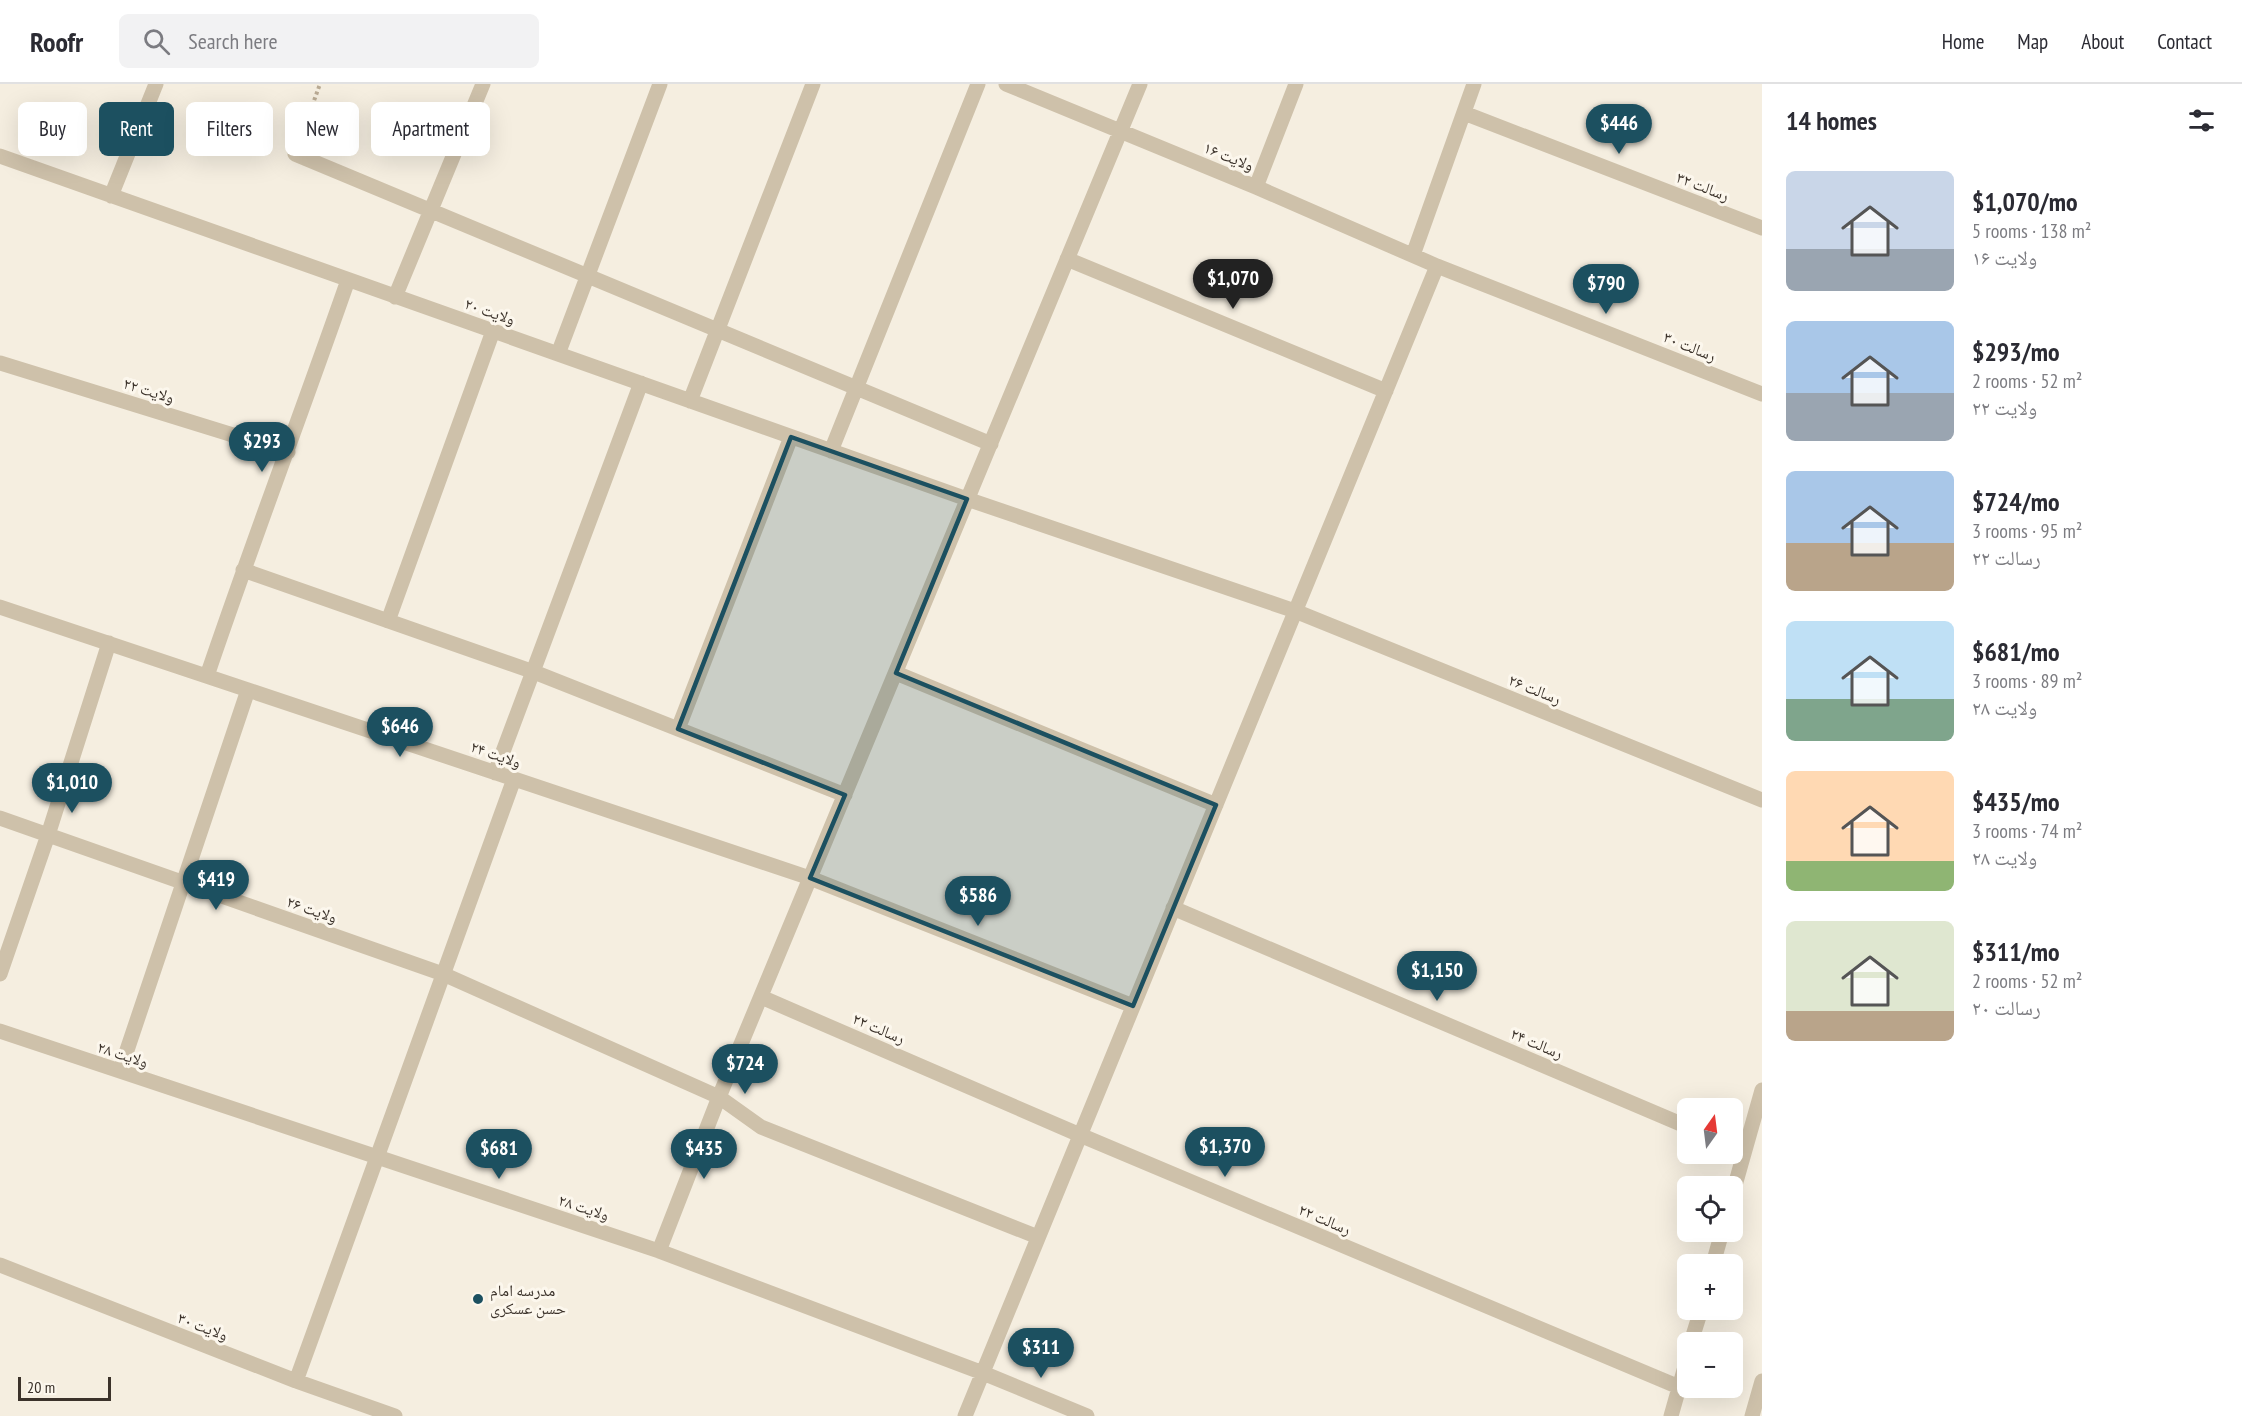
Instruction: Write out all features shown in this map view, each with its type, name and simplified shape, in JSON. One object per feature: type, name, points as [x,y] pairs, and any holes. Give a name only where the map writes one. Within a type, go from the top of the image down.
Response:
[{"type":"street","points":[[111,196],[156,84]]},
{"type":"street","points":[[395,297],[483,84]]},
{"type":"street","points":[[558,354],[660,84]]},
{"type":"street","points":[[690,401],[813,84]]},
{"type":"street","points":[[831,451],[978,84]]},
{"type":"street","name":"ولایت ۱۶","points":[[1006,84],[1256,187],[1437,266]]},
{"type":"street","points":[[659,1251],[760,997],[1140,84]]},
{"type":"street","points":[[1256,187],[1296,84]]},
{"type":"street","points":[[1413,255],[1474,84]]},
{"type":"street","name":"رسالت ۳۲","points":[[1464,113],[1762,228]]},
{"type":"street","name":"ولایت ۲۰","points":[[0,156],[968,499]]},
{"type":"street","points":[[300,156],[991,444]]},
{"type":"street","points":[[1067,259],[1386,391]]},
{"type":"street","points":[[964,1416],[1437,266]]},
{"type":"street","name":"رسالت ۳۰","points":[[1437,266],[1762,394]]},
{"type":"street","points":[[207,676],[348,280]]},
{"type":"street","points":[[388,621],[494,331]]},
{"type":"street","name":"ولایت ۲۲","points":[[0,363],[288,452]]},
{"type":"street","points":[[495,773],[641,383]]},
{"type":"street","points":[[678,729],[791,437]]},
{"type":"street","name":"رسالت ۲۶","points":[[968,499],[1295,611],[1762,800]]},
{"type":"street","points":[[243,570],[534,672],[845,795]]},
{"type":"street","name":"ولایت ۲۴","points":[[0,607],[810,878],[1133,1006]]},
{"type":"street","points":[[0,974],[48,835],[109,643]]},
{"type":"street","points":[[896,672],[1216,805]]},
{"type":"street","points":[[120,1071],[248,690]]},
{"type":"street","points":[[296,1381],[514,779]]},
{"type":"street","name":"ولایت ۲۶","points":[[0,818],[443,974],[719,1097],[761,1127],[1038,1237]]},
{"type":"street","name":"رسالت ۲۴","points":[[1173,908],[1677,1122]]},
{"type":"street","name":"رسالت ۲۲","points":[[760,997],[1080,1135],[1677,1386]]},
{"type":"street","name":"ولایت ۲۸","points":[[0,1031],[659,1251],[982,1373],[1087,1416]]},
{"type":"street","points":[[1743,1139],[1762,1090]]},
{"type":"street","name":"ولایت ۳۰","points":[[0,1265],[296,1381],[395,1416]]},
{"type":"street","points":[[1752,1416],[1762,1382]]},
{"type":"street","points":[[1671,1416],[1677,1394]]},
{"type":"path","points":[[314,102],[320,84]]},
{"type":"highlighted area","points":[[791,437],[967,499],[896,673],[1216,805],[1133,1006],[810,878],[845,795],[678,729]]},
{"type":"place","name":"مدرسه امام حسن عسکری","points":[[478,1299]]}]
